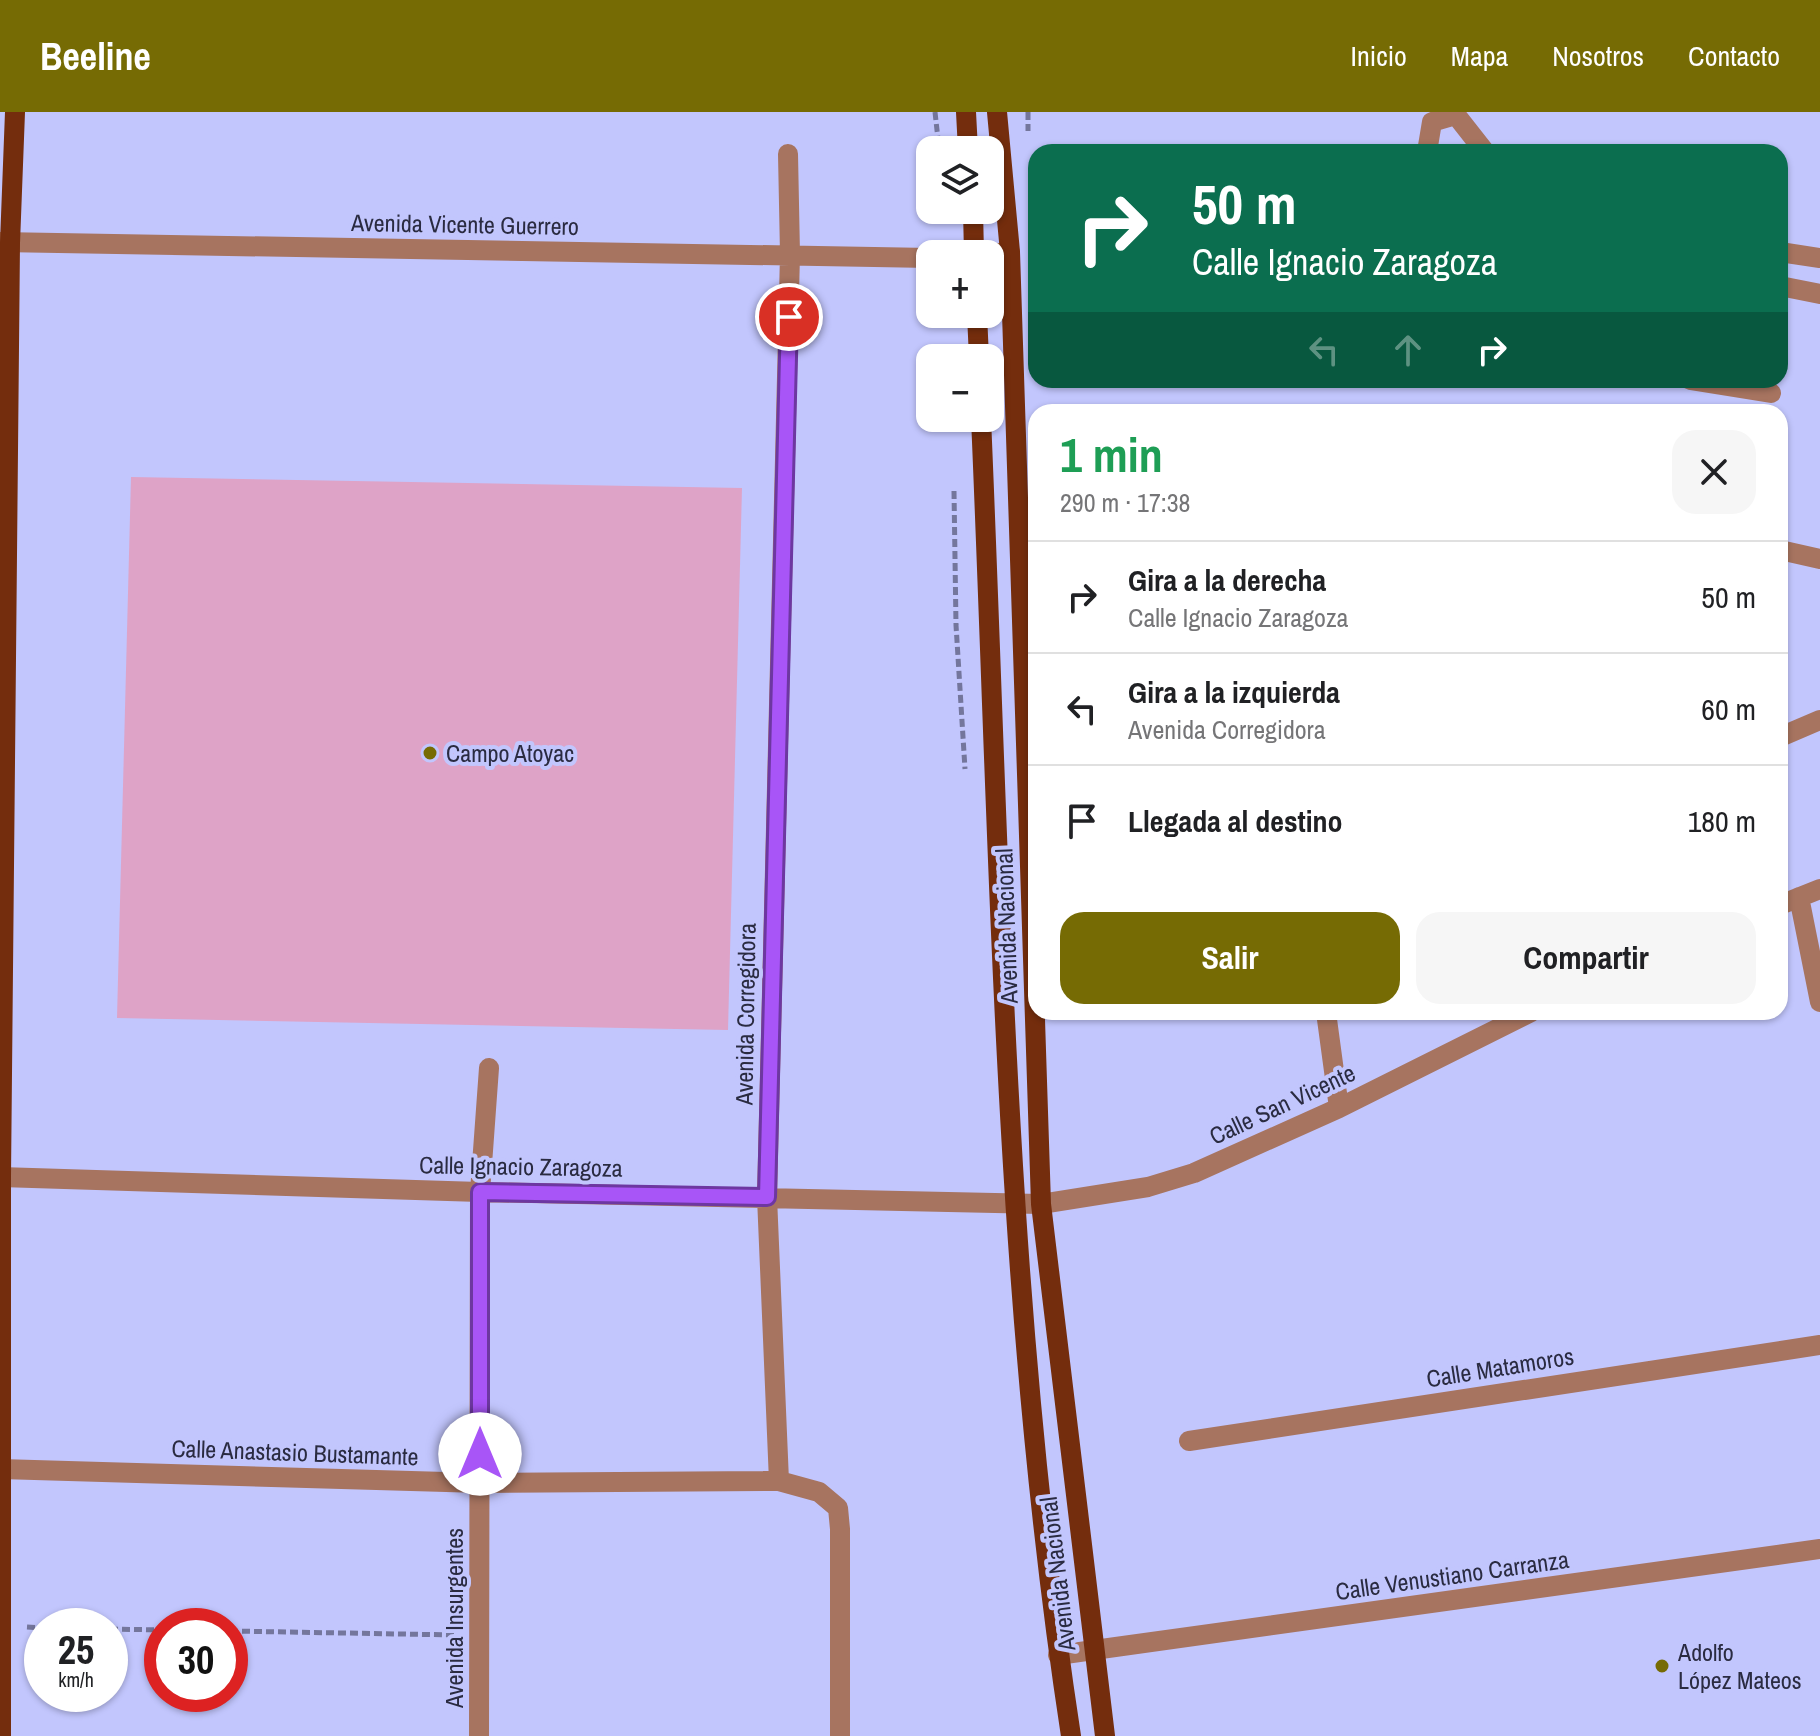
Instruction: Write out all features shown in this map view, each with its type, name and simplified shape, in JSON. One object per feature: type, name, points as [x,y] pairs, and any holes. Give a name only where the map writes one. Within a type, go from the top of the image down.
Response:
[{"type":"main road","points":[[1,1736],[0,1177],[5,243],[15,112]]},
{"type":"main road","points":[[966,112],[967,136]]},
{"type":"main road","name":"Avenida Nacional","points":[[997,112],[999,240]]},
{"type":"main road","name":"Avenida Nacional","points":[[1002,328],[1028,910]]},
{"type":"main road","name":"Avenida Nacional","points":[[982,432],[1013,1203],[1058,1655],[1071,1736]]},
{"type":"main road","name":"Avenida Nacional","points":[[1033,1020],[1041,1204],[1092,1652],[1105,1736]]},
{"type":"street","points":[[1428,144],[1432,122],[1456,115],[1479,144]]},
{"type":"street","name":"Avenida Corregidora","points":[[779,1481],[767,1197],[790,254],[788,154]]},
{"type":"street","name":"Avenida Vicente Guerrero","points":[[5,243],[916,258]]},
{"type":"street","points":[[1788,253],[1820,258]]},
{"type":"street","points":[[1788,288],[1820,294]]},
{"type":"street","points":[[1740,388],[1771,393]]},
{"type":"street","points":[[1788,552],[1820,559]]},
{"type":"street","points":[[1788,734],[1820,720]]},
{"type":"street","points":[[1820,889],[1790,901],[1820,1002]]},
{"type":"street","points":[[1327,1020],[1339,1108]]},
{"type":"street","name":"Calle San Vicente","points":[[1041,1204],[1148,1187],[1194,1173],[1339,1108],[1515,1020]]},
{"type":"street","name":"Avenida Insurgentes","points":[[479,1736],[480,1192],[489,1068]]},
{"type":"street","name":"Calle Ignacio Zaragoza","points":[[0,1177],[480,1192],[1041,1204]]},
{"type":"street","name":"Calle Matamoros","points":[[1189,1441],[1820,1345]]},
{"type":"street","name":"Calle Anastasio Bustamante","points":[[0,1469],[481,1483],[779,1481]]},
{"type":"street","points":[[779,1481],[819,1492],[838,1508],[840,1736]]},
{"type":"street","name":"Calle Venustiano Carranza","points":[[1058,1655],[1820,1549]]},
{"type":"path","points":[[935,112],[938,136]]},
{"type":"path","points":[[248,1631],[481,1635]]},
{"type":"shaded area","name":"Campo Atoyac","points":[[131,477],[742,488],[728,1030],[117,1018]]},
{"type":"place","name":"Campo Atoyac","points":[[430,753]]},
{"type":"place","name":"Adolfo López Mateos","points":[[1662,1666]]},
{"type":"route","points":[[480,1454],[480,1192],[767,1197],[789,317]]}]
